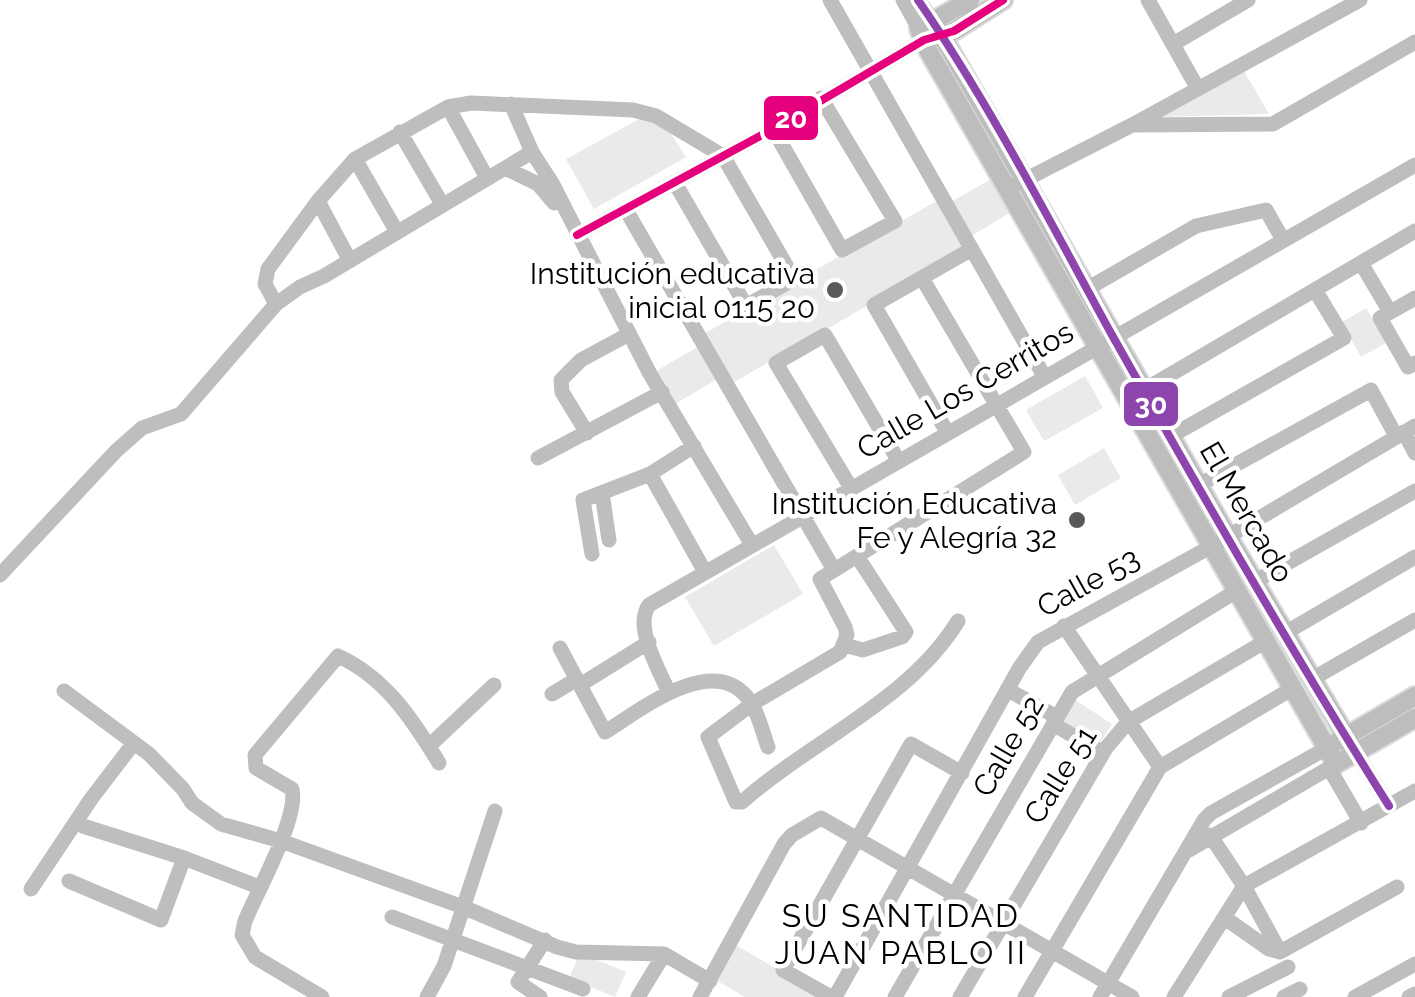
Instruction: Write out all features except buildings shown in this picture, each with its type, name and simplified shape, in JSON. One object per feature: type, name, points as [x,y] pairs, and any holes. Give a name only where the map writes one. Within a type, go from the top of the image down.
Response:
[{"type":"main road","points":[[930,31],[970,0]]},
{"type":"main road","points":[[930,31],[1002,0]]},
{"type":"main road","name":"El Mercado","points":[[930,31],[1025,178],[1087,288],[1106,341],[1144,390],[1199,485],[1220,540]]},
{"type":"main road","name":"El Mercado","points":[[930,31],[1009,188],[1106,341],[1246,586],[1284,633],[1351,745]]},
{"type":"main road","name":"El Mercado","points":[[1246,586],[1266,641],[1331,760]]},
{"type":"main road","points":[[1331,760],[1415,696]]},
{"type":"main road","points":[[1351,745],[1415,718]]},
{"type":"street","points":[[830,0],[1044,376]]},
{"type":"street","points":[[903,0],[930,31]]},
{"type":"street","points":[[918,0],[930,31]]},
{"type":"street","points":[[1148,0],[1198,89]]},
{"type":"street","points":[[1173,44],[1248,0]]},
{"type":"street","points":[[1009,188],[1360,0]]},
{"type":"street","points":[[577,234],[773,129],[930,31]]},
{"type":"street","points":[[1132,125],[1273,124],[1415,42]]},
{"type":"street","points":[[773,129],[842,250],[894,222],[821,98]]},
{"type":"street","points":[[511,104],[532,152],[552,183],[629,334],[752,545]]},
{"type":"street","points":[[276,304],[265,284],[268,270],[318,201],[355,160],[448,107],[511,104],[644,112],[722,156],[794,278],[746,306],[675,183]]},
{"type":"street","points":[[448,107],[487,178]]},
{"type":"street","points":[[400,132],[442,204]]},
{"type":"street","points":[[0,574],[142,428],[181,414],[276,304],[532,152]]},
{"type":"street","points":[[355,160],[397,232]]},
{"type":"street","name":"Calle Los Cerritos","points":[[649,642],[643,618],[649,605],[1415,165]]},
{"type":"street","points":[[507,169],[527,176],[548,193],[577,234]]},
{"type":"street","points":[[318,201],[350,261]]},
{"type":"street","points":[[626,210],[834,570]]},
{"type":"street","points":[[1087,288],[1196,226],[1266,210],[1283,240]]},
{"type":"street","points":[[1144,390],[1415,232]]},
{"type":"street","points":[[948,432],[874,305],[972,249]]},
{"type":"street","points":[[1361,263],[1413,364]]},
{"type":"street","points":[[922,278],[1024,452],[820,578],[845,628],[840,652],[752,704],[708,736],[734,799],[739,803],[909,681],[944,645],[958,621]]},
{"type":"street","points":[[1171,436],[1344,338],[1315,290]]},
{"type":"street","points":[[1385,315],[1415,298]]},
{"type":"street","points":[[587,433],[562,392],[561,380],[581,360],[629,334]]},
{"type":"street","points":[[851,488],[776,362],[825,335],[898,460]]},
{"type":"street","points":[[1199,485],[1371,390],[1405,431],[1415,453]]},
{"type":"street","points":[[538,458],[662,392]]},
{"type":"street","name":"Calle 53","points":[[833,997],[1038,642],[1405,431]]},
{"type":"street","points":[[592,554],[583,500],[650,474],[694,446]]},
{"type":"street","points":[[650,474],[705,572]]},
{"type":"street","name":"Calle 52","points":[[895,997],[1072,692],[1246,586],[1415,491]]},
{"type":"street","points":[[602,493],[609,540]]},
{"type":"street","points":[[844,645],[863,650],[893,641],[906,632],[857,556]]},
{"type":"street","points":[[1284,633],[1415,557]]},
{"type":"street","points":[[1312,679],[1415,620]]},
{"type":"street","points":[[1064,626],[1160,766]]},
{"type":"street","name":"Calle 51","points":[[960,997],[1103,752],[1128,722],[1266,641]]},
{"type":"street","points":[[552,694],[649,642],[669,693]]},
{"type":"street","points":[[560,648],[605,732],[669,693],[711,680],[742,692],[752,704],[768,747]]},
{"type":"street","points":[[322,997],[249,952],[242,935],[259,886],[281,841],[294,792],[256,768],[254,760],[333,658],[343,658],[388,691],[406,710],[439,763]]},
{"type":"street","points":[[429,746],[494,685]]},
{"type":"street","points":[[1025,997],[1160,766],[1293,688]]},
{"type":"street","points":[[1008,690],[1103,752]]},
{"type":"street","points":[[64,691],[149,754],[207,817],[576,952],[664,954],[710,981]]},
{"type":"street","points":[[31,889],[91,799],[134,744]]},
{"type":"street","points":[[833,997],[783,970],[856,837],[911,744],[962,773]]},
{"type":"street","name":"El Mercado","points":[[1351,745],[1389,806]]},
{"type":"street","points":[[1331,760],[1361,823]]},
{"type":"street","points":[[1186,852],[1331,760]]},
{"type":"street","points":[[1104,991],[1211,813],[1331,760]]},
{"type":"street","points":[[1174,997],[1244,886],[1415,791]]},
{"type":"street","points":[[427,997],[440,976],[494,810]]},
{"type":"street","points":[[700,997],[784,844],[821,818],[1052,951],[1104,991],[1132,997]]},
{"type":"street","points":[[83,826],[259,886]]},
{"type":"street","points":[[1210,835],[1280,952]]},
{"type":"street","points":[[68,880],[161,920],[184,858]]},
{"type":"street","points":[[1225,918],[1269,950],[1280,952],[1397,887]]},
{"type":"street","points":[[392,917],[583,988]]},
{"type":"street","points":[[540,997],[518,984],[545,940]]},
{"type":"street","points":[[638,997],[664,954]]},
{"type":"street","points":[[1355,997],[1415,964]]},
{"type":"street","points":[[1229,997],[1288,968]]},
{"type":"street","points":[[1284,997],[1300,989]]},
{"type":"shaded area","points":[[1244,71],[1269,114],[1154,117]]},
{"type":"shaded area","points":[[656,110],[686,157],[594,209],[566,159]]},
{"type":"shaded area","points":[[993,178],[1011,212],[968,238],[949,203]]},
{"type":"shaded area","points":[[940,199],[968,248],[729,385],[702,335]]},
{"type":"shaded area","points":[[1366,308],[1386,343],[1361,357],[1342,322]]},
{"type":"shaded area","points":[[701,345],[719,378],[675,404],[656,371]]},
{"type":"shaded area","points":[[1085,376],[1103,408],[1044,441],[1026,410]]},
{"type":"shaded area","points":[[1104,448],[1121,478],[1075,505],[1058,475]]},
{"type":"shaded area","points":[[774,545],[803,594],[714,646],[685,597]]},
{"type":"shaded area","points":[[1071,697],[1112,724],[1099,744],[1058,718]]},
{"type":"shaded area","points":[[734,944],[826,997],[745,997],[714,979]]},
{"type":"shaded area","points":[[580,953],[626,972],[615,997],[569,978]]},
{"type":"transit line","name":"30","points":[[918,0],[995,123],[1213,513],[1389,806]]},
{"type":"transit line","name":"20","points":[[577,235],[773,129],[924,40],[954,31],[1003,0]]},
{"type":"place","name":"Institución educativa inicial 0115 20","points":[[835,290]]},
{"type":"place","name":"Institución Educativa Fe y Alegría 32","points":[[1077,520]]},
{"type":"district","name":"SU SANTIDAD JUAN PABLO II","points":[[901,934]]}]
